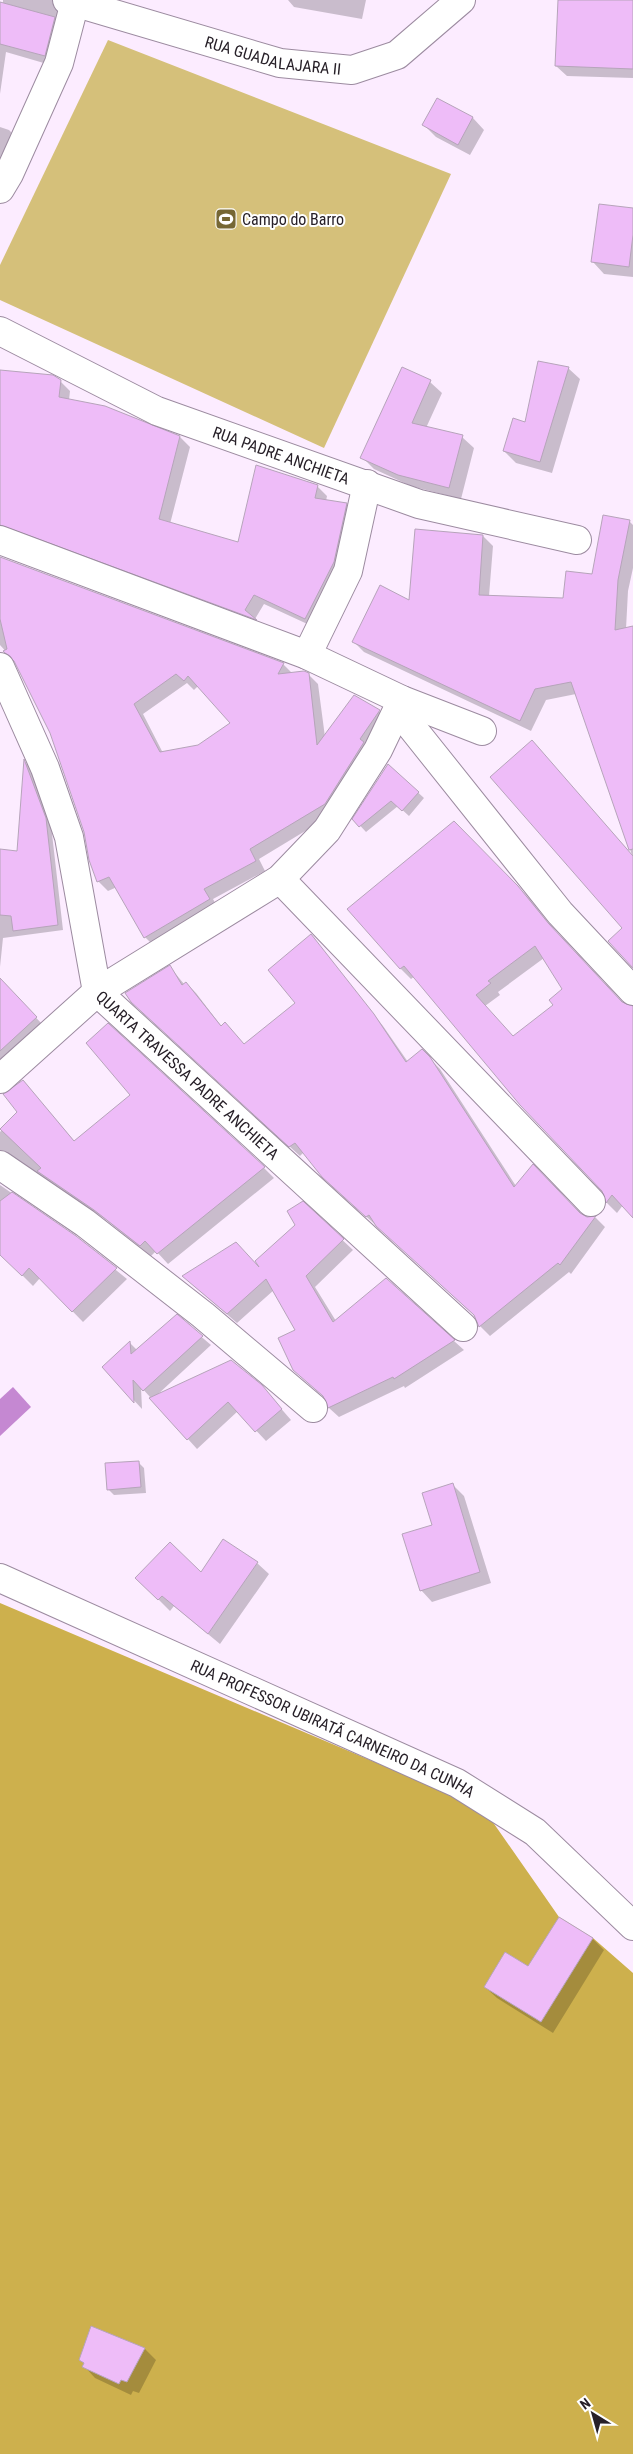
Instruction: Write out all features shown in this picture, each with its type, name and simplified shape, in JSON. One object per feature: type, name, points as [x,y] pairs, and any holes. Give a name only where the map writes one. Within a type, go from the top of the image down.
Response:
[{"type":"street","name":"RUA GUADALAJARA II","points":[[71,1],[280,63],[352,70],[397,55],[461,0]]},
{"type":"street","points":[[0,189],[10,174],[59,63],[71,1]]},
{"type":"street","name":"RUA PADRE ANCHIETA","points":[[0,331],[157,411],[419,504],[577,540]]},
{"type":"street","points":[[307,655],[348,571],[367,484]]},
{"type":"street","points":[[0,540],[307,655],[400,705],[482,731]]},
{"type":"street","name":"QUARTA TRAVESSA PADRE ANCHIETA","points":[[0,667],[45,768],[69,837],[97,992],[463,1327]]},
{"type":"street","points":[[0,1079],[97,992],[280,879],[327,830],[378,750],[400,705]]},
{"type":"street","points":[[400,705],[560,913],[633,991]]},
{"type":"street","points":[[280,879],[591,1202]]},
{"type":"street","points":[[0,1165],[85,1223],[203,1315],[313,1408]]},
{"type":"street","name":"RUA PROFESSOR UBIRATÃ CARNEIRO DA CUNHA","points":[[0,1578],[457,1783],[536,1832],[633,1926]]},
{"type":"shaded area","name":"Campo do Barro","points":[[108,40],[451,174],[324,448],[0,300],[0,265]]},
{"type":"shaded area","points":[[13,1387],[31,1407],[0,1436],[0,1399]]},
{"type":"shaded area","points":[[0,1603],[483,1808],[559,1917],[593,1938],[633,1973],[633,2454],[0,2454]]},
{"type":"building","points":[[558,0],[633,0],[633,69],[555,66]]},
{"type":"building","points":[[0,2],[55,17],[45,56],[0,44]]},
{"type":"building","points":[[437,98],[473,117],[458,145],[422,125]]},
{"type":"building","points":[[599,204],[633,208],[633,235],[629,267],[591,262]]},
{"type":"building","points":[[538,361],[569,367],[540,462],[503,451],[513,418],[525,422]]},
{"type":"building","points":[[402,367],[431,380],[412,423],[463,435],[449,488],[398,475],[360,458]]},
{"type":"building","points":[[0,370],[53,375],[61,380],[59,397],[105,406],[180,436],[159,519],[238,542],[256,465],[318,485],[315,498],[347,503],[334,562],[305,619],[254,595],[245,610],[257,620],[0,525]]},
{"type":"building","points":[[603,515],[630,520],[618,580],[615,630],[633,626],[633,849],[629,850],[571,682],[535,689],[520,721],[352,642],[380,585],[409,600],[415,529],[483,535],[479,595],[563,598],[566,571],[592,574]]},
{"type":"building","points":[[0,557],[284,663],[278,674],[304,671],[309,673],[317,745],[354,695],[380,710],[360,739],[364,742],[325,804],[250,849],[256,861],[204,889],[210,899],[144,938],[109,877],[97,882],[89,860],[84,832],[50,733],[14,661],[3,651],[7,649],[0,619]],"holes":[[[176,674],[184,681],[188,676],[230,723],[198,745],[160,752],[134,704]]]},
{"type":"building","points":[[532,740],[633,856],[633,968],[608,941],[622,928],[490,777]]},
{"type":"building","points":[[24,759],[46,818],[58,925],[13,931],[11,916],[0,915],[0,849],[17,851]]},
{"type":"building","points":[[388,764],[419,792],[402,811],[391,801],[359,827],[352,819]]},
{"type":"building","points":[[454,821],[518,886],[549,924],[622,1002],[633,1006],[633,1218],[612,1195],[606,1203],[602,1191],[520,1105],[404,966],[400,969],[347,909]],"holes":[[[535,946],[562,989],[549,1000],[553,1005],[513,1036],[476,995],[491,983],[488,981]]]},
{"type":"building","points":[[311,934],[374,1014],[406,1062],[422,1049],[430,1057],[514,1187],[533,1164],[580,1213],[587,1217],[596,1216],[560,1265],[558,1263],[479,1327],[474,1315],[376,1226],[369,1215],[366,1217],[322,1177],[295,1143],[289,1147],[131,1002],[125,993],[170,965],[182,985],[186,982],[221,1026],[225,1022],[244,1044],[295,1003],[268,970]]},
{"type":"building","points":[[0,978],[37,1017],[0,1051]]},
{"type":"building","points":[[108,1023],[265,1167],[157,1254],[145,1241],[140,1246],[94,1210],[37,1171],[41,1168],[0,1129],[17,1112],[3,1094],[23,1080],[74,1141],[130,1095],[86,1043]]},
{"type":"building","points":[[12,1192],[76,1236],[117,1268],[72,1312],[29,1268],[22,1276],[0,1255],[0,1201]]},
{"type":"building","points":[[303,1201],[344,1239],[306,1276],[333,1322],[386,1278],[455,1340],[394,1379],[393,1377],[328,1408],[323,1396],[293,1370],[278,1338],[295,1330],[266,1279],[227,1314],[182,1276],[236,1242],[259,1267],[255,1261],[295,1225],[287,1211]]},
{"type":"building","points":[[177,1314],[203,1336],[143,1391],[133,1380],[134,1403],[102,1367],[130,1341],[131,1354]]},
{"type":"building","points":[[231,1360],[262,1385],[282,1409],[255,1432],[228,1402],[187,1440],[149,1398]]},
{"type":"building","points":[[139,1461],[141,1487],[107,1490],[105,1463]]},
{"type":"building","points":[[453,1483],[480,1572],[420,1591],[402,1534],[432,1525],[422,1493]]},
{"type":"building","points":[[223,1539],[258,1562],[208,1634],[162,1596],[158,1600],[135,1578],[170,1542],[201,1572]]},
{"type":"building","points":[[559,1917],[593,1938],[541,2022],[484,1987],[505,1952],[528,1966]]},
{"type":"building","points":[[91,2326],[145,2348],[127,2382],[121,2380],[119,2384],[82,2367],[84,2363],[79,2360]]},
{"type":"place","name":"Campo do Barro","points":[[226,219]]}]
